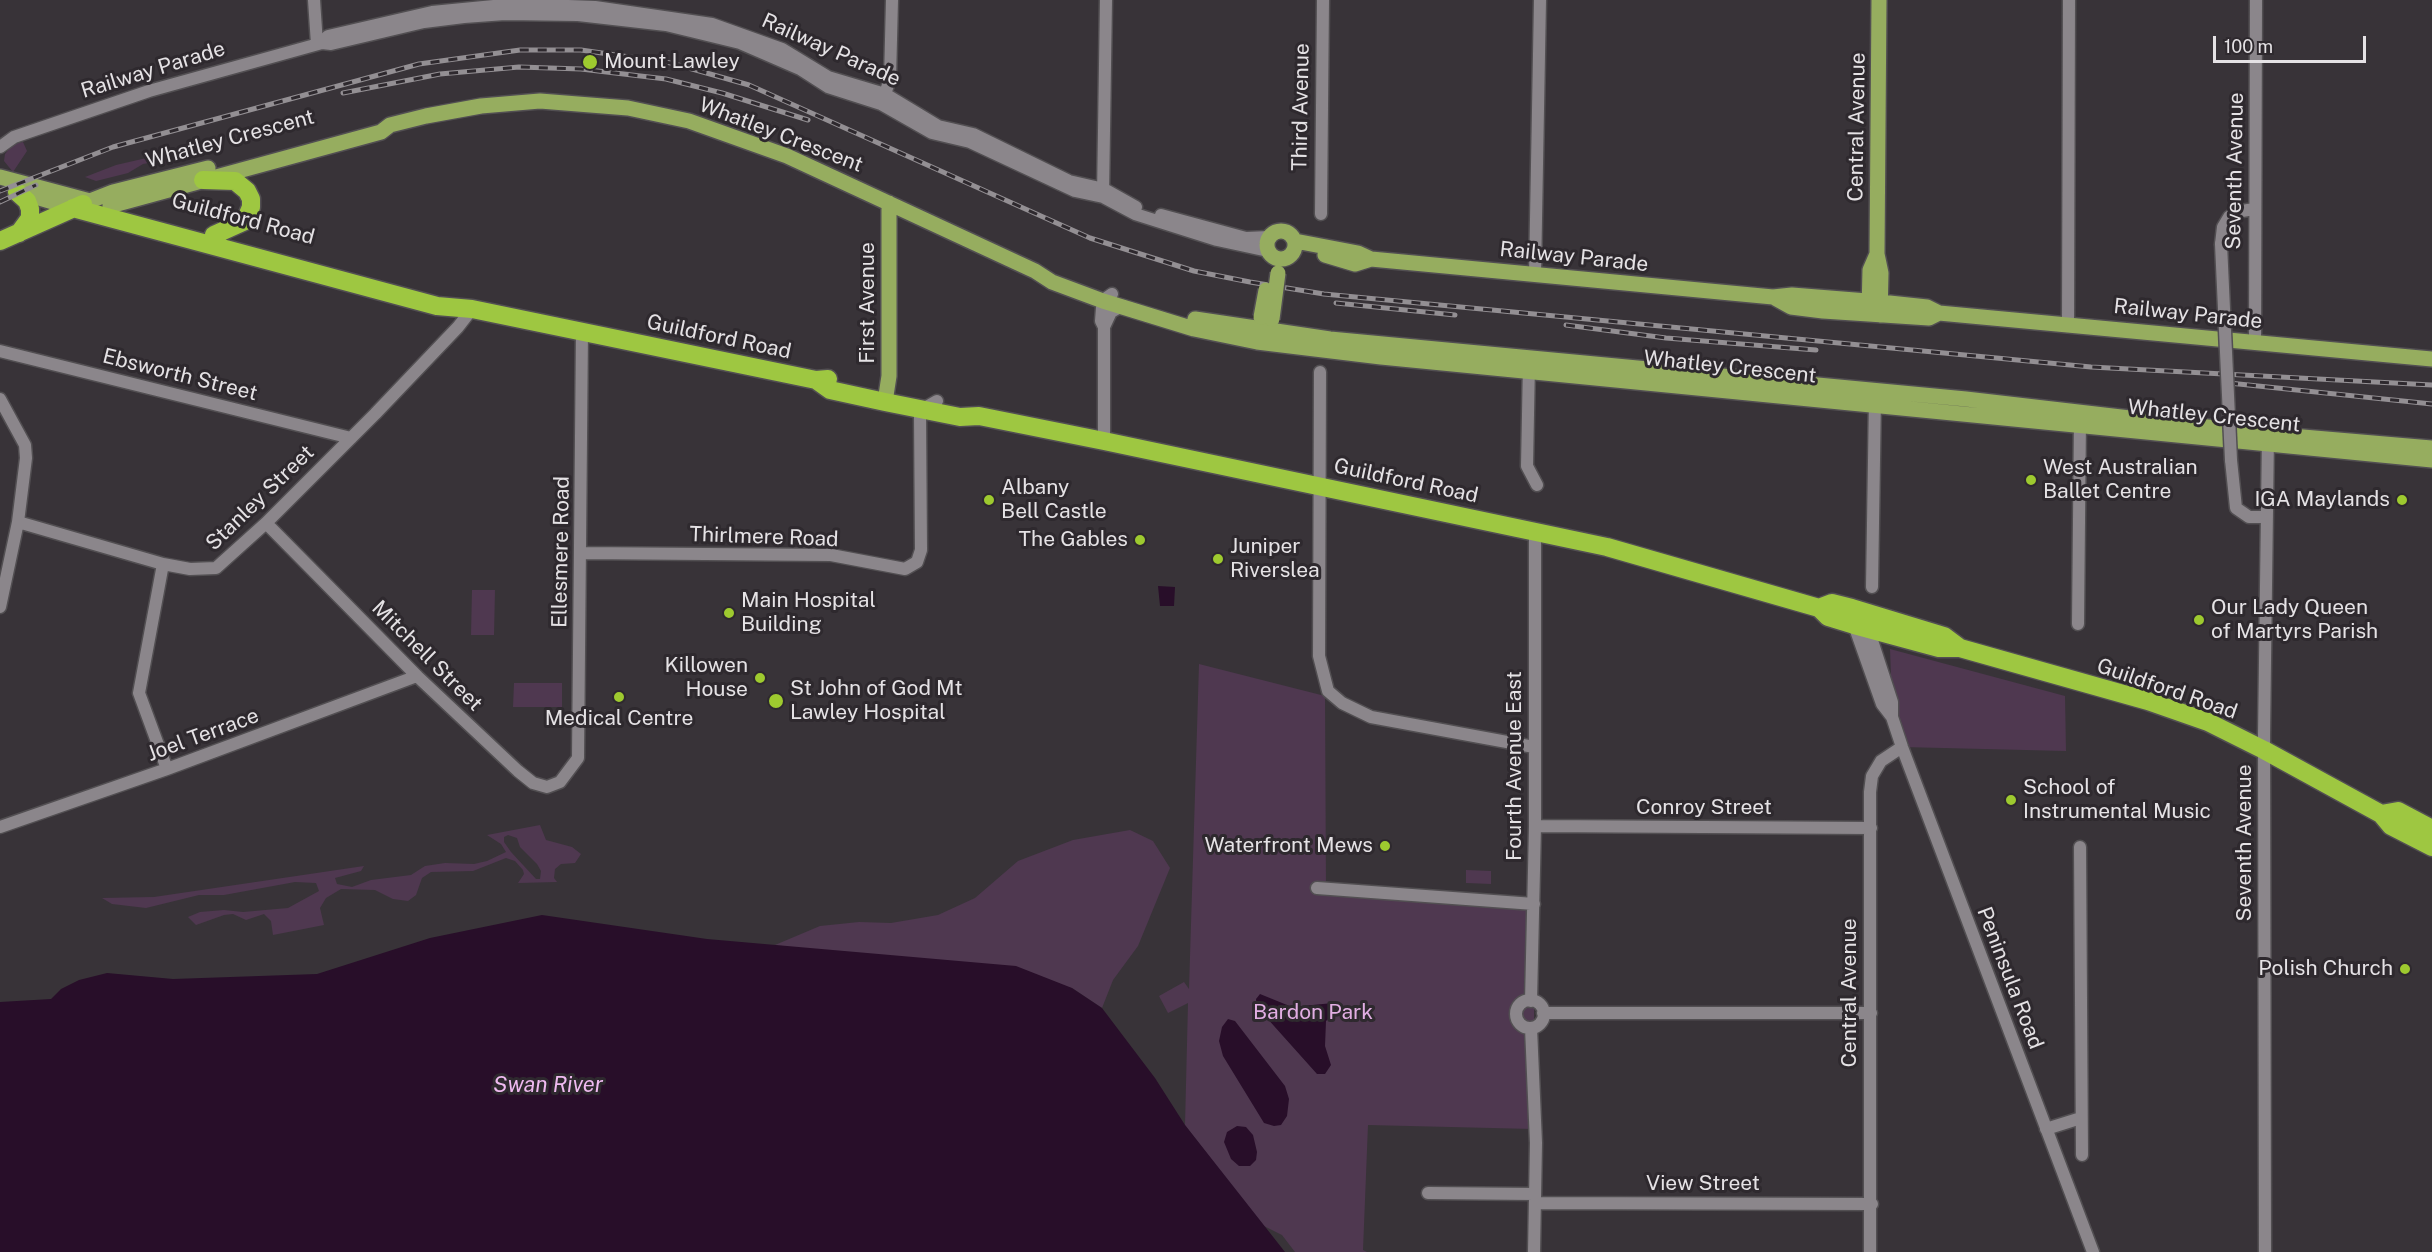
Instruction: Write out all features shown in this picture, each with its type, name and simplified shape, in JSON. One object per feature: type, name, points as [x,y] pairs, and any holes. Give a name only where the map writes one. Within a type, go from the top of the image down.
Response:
[{"type":"highway","points":[[203,180],[235,181],[248,191],[251,199],[251,207],[245,221],[214,235]]},
{"type":"highway","points":[[4,181],[27,201],[30,209],[30,218],[19,233]]},
{"type":"highway","points":[[0,242],[90,207]]},
{"type":"highway","points":[[0,254],[90,207]]},
{"type":"highway","name":"Guildford Road","points":[[90,207],[214,235],[439,296],[472,309]]},
{"type":"highway","name":"Guildford Road","points":[[90,207],[437,306],[472,309],[816,380],[831,379],[886,396],[930,405],[962,407],[979,416],[1607,547],[1819,608],[1832,603],[1858,621],[1939,648],[1960,648],[2148,701],[2208,722],[2381,814],[2391,826],[2432,847]]},
{"type":"highway","name":"Guildford Road","points":[[1858,621],[1944,636],[1960,648]]},
{"type":"highway","name":"Guildford Road","points":[[2381,814],[2398,811],[2432,829]]},
{"type":"main road","name":"Central Avenue","points":[[1875,308],[1881,273],[1877,254],[1879,0]]},
{"type":"main road","name":"Whatley Crescent","points":[[90,207],[113,192],[379,123],[390,125],[481,106],[540,101],[628,108],[689,121],[787,156],[1035,271],[1052,282],[1112,301],[1202,321],[1529,363],[2080,418],[2432,460]]},
{"type":"main road","name":"Whatley Crescent","points":[[90,207],[203,180],[381,132],[390,125]]},
{"type":"main road","name":"Guildford Road","points":[[4,181],[90,207]]},
{"type":"main road","name":"First Avenue","points":[[886,396],[889,376],[889,203]]},
{"type":"main road","name":"Railway Parade","points":[[1278,255],[1325,255],[1355,264],[1371,259],[1773,297],[1792,295],[1875,308],[1927,307],[1939,313],[2068,323],[2432,359]]},
{"type":"main road","points":[[1264,330],[1278,255]]},
{"type":"main road","name":"Whatley Crescent","points":[[2267,439],[2432,448]]},
{"type":"street","points":[[314,0],[320,43]]},
{"type":"street","points":[[883,99],[890,79],[892,0]]},
{"type":"street","points":[[1103,193],[1106,0]]},
{"type":"street","name":"Third Avenue","points":[[1321,214],[1323,0]]},
{"type":"street","points":[[1535,274],[1540,0]]},
{"type":"street","points":[[2068,323],[2069,0]]},
{"type":"street","name":"Seventh Avenue","points":[[2255,342],[2256,0]]},
{"type":"street","name":"Railway Parade","points":[[0,147],[14,137],[149,90],[320,43],[331,44],[424,22],[505,14],[616,19],[666,25],[740,44],[784,61],[828,87],[883,99],[932,133],[970,142],[1075,191],[1103,193],[1135,214],[1180,230],[1278,255]]},
{"type":"street","points":[[2254,209],[2236,212],[2229,217],[2222,232],[2221,244],[2231,460],[2236,508],[2249,517],[2267,517]]},
{"type":"street","points":[[1104,441],[1104,327],[1111,312],[1112,301]]},
{"type":"street","name":"Stanley Street","points":[[18,522],[163,564],[190,569],[216,568],[266,523],[351,438],[458,327],[472,309]]},
{"type":"street","name":"Ellesmere Road","points":[[570,772],[578,759],[582,331]]},
{"type":"street","name":"Ebsworth Street","points":[[0,351],[351,438]]},
{"type":"street","points":[[1529,363],[1527,466],[1536,485]]},
{"type":"street","points":[[1320,372],[1319,656],[1328,691],[1342,703],[1371,717],[1534,747]]},
{"type":"street","points":[[1872,587],[1875,397]]},
{"type":"street","points":[[0,399],[25,446],[24,482],[18,522],[0,607]]},
{"type":"street","name":"Thirlmere Road","points":[[580,554],[831,555],[905,569],[917,562],[921,550],[919,416],[930,405]]},
{"type":"street","points":[[2078,624],[2080,418]]},
{"type":"street","name":"Seventh Avenue","points":[[2265,1252],[2264,750],[2267,439]]},
{"type":"street","name":"Mitchell Street","points":[[266,523],[417,676],[533,783],[547,786],[560,782],[570,772]]},
{"type":"street","name":"Fourth Avenue East","points":[[1531,1001],[1535,826],[1535,531]]},
{"type":"street","points":[[163,564],[139,693],[167,769]]},
{"type":"street","name":"Peninsula Road","points":[[1858,621],[1892,702],[1892,717],[1902,747],[2093,1252]]},
{"type":"street","name":"Joel Terrace","points":[[0,827],[167,769],[417,676]]},
{"type":"street","name":"Central Avenue","points":[[1870,1252],[1872,776],[1881,761],[1902,747]]},
{"type":"street","name":"Conroy Street","points":[[1535,826],[1871,828]]},
{"type":"street","points":[[2080,847],[2082,1155]]},
{"type":"street","points":[[1317,888],[1534,904]]},
{"type":"street","points":[[1531,1001],[1541,1006],[1543,1013],[1541,1021],[1531,1028],[1523,1026],[1516,1016],[1520,1004],[1531,1001]]},
{"type":"street","points":[[1543,1013],[1871,1013]]},
{"type":"street","points":[[1531,1028],[1534,1252]]},
{"type":"street","points":[[2046,1129],[2081,1118]]},
{"type":"street","name":"View Street","points":[[1428,1193],[1535,1198],[1872,1204]]},
{"type":"green space","points":[[23,142],[27,151],[13,172],[4,161],[5,154],[13,144]]},
{"type":"green space","points":[[212,143],[215,145],[214,149],[171,164],[154,162],[143,164],[128,173],[96,181],[85,177],[116,165]]},
{"type":"green space","points":[[472,590],[495,590],[494,635],[471,635]]},
{"type":"green space","points":[[1890,649],[2065,696],[2066,751],[1902,747],[1892,702]]},
{"type":"green space","name":"Bardon Park","points":[[1199,664],[1325,696],[1326,889],[1535,908],[1533,1129],[1368,1125],[1363,1250],[1367,1252],[1295,1252],[1282,1235],[1260,1224],[1185,1125],[1188,1003],[1168,1013],[1159,996],[1184,982],[1189,989]]},
{"type":"green space","points":[[514,683],[562,683],[562,707],[513,707]]},
{"type":"green space","points":[[540,825],[546,840],[572,847],[581,854],[575,863],[561,864],[555,869],[554,878],[557,882],[518,883],[524,874],[523,870],[515,861],[506,858],[473,871],[431,872],[422,878],[416,895],[408,901],[393,899],[375,890],[341,889],[326,898],[320,908],[324,925],[273,935],[271,921],[264,914],[246,920],[233,914],[224,915],[196,925],[188,917],[200,912],[224,910],[243,912],[288,908],[319,891],[316,883],[295,882],[224,895],[199,895],[146,908],[112,904],[102,898],[154,897],[364,866],[361,871],[335,878],[337,884],[352,887],[371,880],[411,875],[425,866],[445,863],[474,864],[506,852],[501,844],[487,835]],"holes":[[[508,835],[517,838],[520,847],[541,871],[540,879],[536,879],[504,842],[504,837]]]},
{"type":"green space","points":[[1130,830],[1153,841],[1170,868],[1138,946],[1113,980],[1102,1008],[1072,988],[775,945],[820,926],[859,922],[891,923],[938,915],[975,898],[1018,861],[1073,840]]},
{"type":"green space","points":[[1466,870],[1491,871],[1491,884],[1466,883]]},
{"type":"water","points":[[1158,586],[1175,587],[1174,606],[1160,606]]},
{"type":"water","name":"Swan River","points":[[542,915],[707,939],[1016,966],[1072,988],[1102,1008],[1155,1078],[1185,1125],[1285,1252],[0,1252],[0,1002],[51,999],[61,989],[79,980],[107,973],[173,979],[317,974],[430,938]]},
{"type":"water","points":[[1260,994],[1292,1007],[1333,1003],[1339,1008],[1326,1021],[1325,1046],[1331,1065],[1325,1074],[1317,1074],[1257,1007],[1256,999]]},
{"type":"water","points":[[1228,1019],[1235,1021],[1285,1086],[1289,1099],[1287,1116],[1281,1125],[1274,1126],[1264,1123],[1223,1056],[1219,1041],[1222,1027]]},
{"type":"water","points":[[1237,1126],[1246,1127],[1253,1135],[1257,1152],[1256,1160],[1250,1166],[1239,1166],[1231,1159],[1224,1142],[1227,1132]]},
{"type":"railway","points":[[0,191],[113,147],[419,64],[520,50],[581,50],[671,63],[749,85],[1090,238],[1194,271],[1250,282],[1324,294],[2091,367],[2432,385]]},
{"type":"railway","points":[[343,93],[440,74],[519,67],[581,69],[666,79],[722,93],[808,120]]},
{"type":"railway","points":[[0,202],[36,185]]},
{"type":"railway","points":[[1336,303],[1455,315]]},
{"type":"railway","points":[[1566,325],[1666,338],[1816,350]]},
{"type":"railway","points":[[2229,383],[2432,404]]},
{"type":"place","name":"Mount Lawley","points":[[590,62]]},
{"type":"place","name":"West Australian Ballet Centre","points":[[2031,480]]},
{"type":"place","name":"Albany Bell Castle","points":[[989,500]]},
{"type":"place","name":"IGA Maylands","points":[[2402,500]]},
{"type":"place","name":"The Gables","points":[[1140,540]]},
{"type":"place","name":"Juniper Riverslea","points":[[1218,559]]},
{"type":"place","name":"Main Hospital Building","points":[[729,613]]},
{"type":"place","name":"Our Lady Queen of Martyrs Parish","points":[[2199,620]]},
{"type":"place","name":"Killowen House","points":[[760,678]]},
{"type":"place","name":"Medical Centre","points":[[619,697]]},
{"type":"place","name":"St John of God Mt Lawley Hospital","points":[[776,701]]},
{"type":"place","name":"School of Instrumental Music","points":[[2011,800]]},
{"type":"place","name":"Waterfront Mews","points":[[1385,846]]},
{"type":"place","name":"Polish Church","points":[[2405,969]]}]
